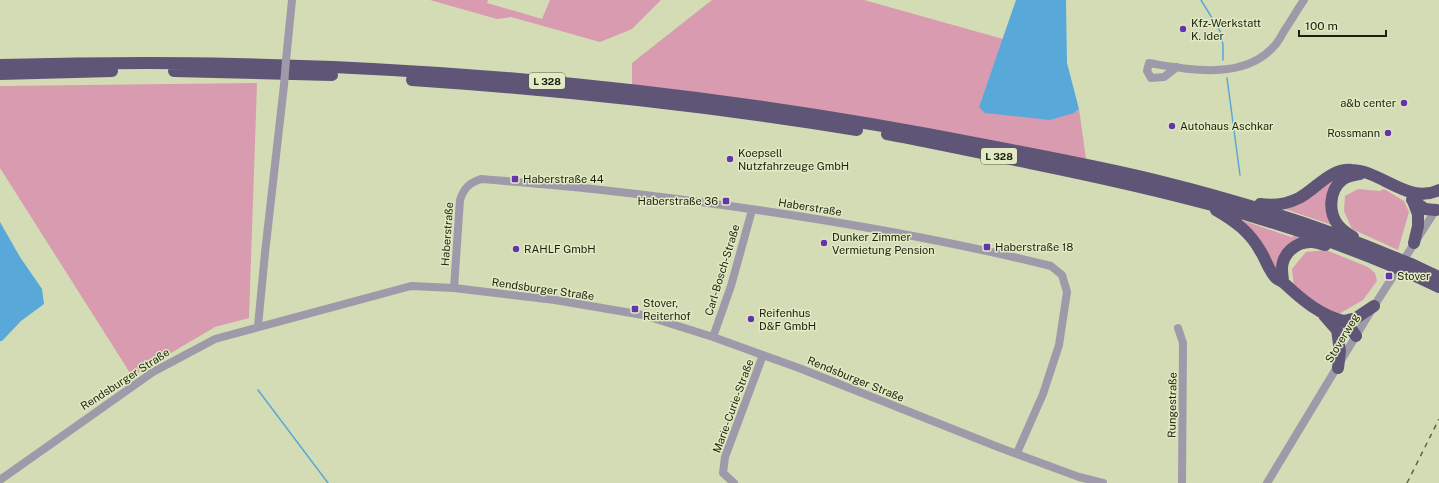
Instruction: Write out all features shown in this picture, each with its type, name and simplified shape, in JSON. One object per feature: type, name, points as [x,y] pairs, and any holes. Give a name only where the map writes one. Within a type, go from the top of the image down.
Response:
[{"type":"highway","name":"L 328","points":[[0,65],[163,63],[281,65],[399,70],[601,86],[800,112],[930,134],[1089,165],[1160,181],[1267,211],[1409,268],[1439,277]]},
{"type":"highway","name":"L 328","points":[[0,74],[175,71],[338,75],[490,85],[603,95],[793,119],[890,135],[1108,179],[1203,202],[1364,249]]},
{"type":"highway","points":[[1219,197],[1263,205],[1287,203],[1300,198],[1328,176],[1340,171],[1352,170],[1365,172],[1380,178],[1437,208]]},
{"type":"highway","points":[[1364,249],[1338,225],[1333,216],[1330,202],[1335,190],[1342,180],[1365,172]]},
{"type":"highway","points":[[1416,198],[1439,190]]},
{"type":"highway","points":[[1414,243],[1418,226],[1416,198]]},
{"type":"highway","points":[[1203,202],[1231,218],[1247,232],[1256,243],[1268,267],[1277,279],[1283,282],[1296,295],[1341,325],[1348,336],[1356,336]]},
{"type":"highway","points":[[1283,282],[1282,268],[1284,258],[1291,249],[1302,243],[1312,242],[1364,249]]},
{"type":"highway","name":"L 328","points":[[1409,268],[1439,287]]},
{"type":"highway","points":[[1341,325],[1356,318],[1374,306]]},
{"type":"highway","points":[[1338,368],[1341,325]]},
{"type":"street","points":[[258,326],[292,0]]},
{"type":"street","points":[[1177,67],[1221,70],[1243,66],[1256,61],[1277,44],[1304,0]]},
{"type":"street","name":"Haberstraße","points":[[454,288],[460,200],[466,188],[472,182],[481,179],[592,189],[725,205],[824,220],[918,237],[1051,266],[1062,275],[1067,292],[1059,345],[1043,394],[1017,453]]},
{"type":"street","name":"Stoverweg","points":[[1267,483],[1338,368],[1374,306],[1437,208]]},
{"type":"street","name":"Carl-Bosch-Straße","points":[[713,337],[731,286],[752,210]]},
{"type":"street","name":"Rendsburger Straße","points":[[0,480],[153,372],[215,339],[258,326],[411,286],[454,288],[555,300],[643,315],[713,337],[799,368],[1079,477],[1103,483]]},
{"type":"street","name":"Rungestraße","points":[[1178,328],[1183,344],[1182,483]]},
{"type":"street","name":"Marie-Curie-Straße","points":[[734,483],[722,473],[725,457],[763,355]]},
{"type":"shaded area","points":[[430,0],[488,0],[487,3],[542,19],[550,0],[661,0],[632,29],[600,42],[511,17],[497,19]]},
{"type":"shaded area","points":[[712,0],[864,0],[1003,39],[979,107],[1074,113],[1079,109],[1086,159],[632,86],[632,63]]},
{"type":"shaded area","points":[[257,83],[249,318],[215,327],[132,376],[0,168],[0,86]]},
{"type":"shaded area","points":[[1340,179],[1335,226],[1282,208],[1323,183]]},
{"type":"shaded area","points":[[1358,189],[1380,191],[1384,189],[1404,201],[1409,212],[1398,250],[1352,229],[1344,211],[1345,196]]},
{"type":"shaded area","points":[[1244,221],[1291,237],[1295,236],[1302,239],[1276,273],[1242,222]]},
{"type":"shaded area","points":[[1326,250],[1368,267],[1375,273],[1377,281],[1363,300],[1337,315],[1294,288],[1292,269],[1306,252]]},
{"type":"water","points":[[1016,0],[1066,0],[1067,63],[1079,109],[1074,113],[1050,120],[985,113],[979,107]]},
{"type":"water","points":[[0,222],[20,257],[42,289],[44,304],[21,321],[2,341],[0,341]]},
{"type":"waterway","points":[[1201,0],[1220,31],[1223,45],[1223,60]]},
{"type":"waterway","points":[[1227,78],[1240,175]]},
{"type":"waterway","points":[[258,390],[328,483]]},
{"type":"railway","points":[[1407,483],[1439,419]]},
{"type":"place","name":"Kfz-Werkstatt K. Ider","points":[[1183,29]]},
{"type":"place","name":"a&b center","points":[[1404,103]]},
{"type":"place","name":"Autohaus Aschkar","points":[[1172,126]]},
{"type":"place","name":"Rossmann","points":[[1388,133]]},
{"type":"place","name":"Koepsell Nutzfahrzeuge GmbH","points":[[730,159]]},
{"type":"place","name":"Haberstraße 44","points":[[515,179]]},
{"type":"place","name":"Haberstraße 36","points":[[726,201]]},
{"type":"place","name":"Dunker Zimmer Vermietung Pension","points":[[824,243]]},
{"type":"place","name":"Haberstraße 18","points":[[987,247]]},
{"type":"place","name":"RAHLF GmbH","points":[[516,249]]},
{"type":"place","name":"Stover","points":[[1389,276]]},
{"type":"place","name":"Stover, Reiterhof","points":[[635,309]]},
{"type":"place","name":"Reifenhus D&F GmbH","points":[[751,319]]}]
